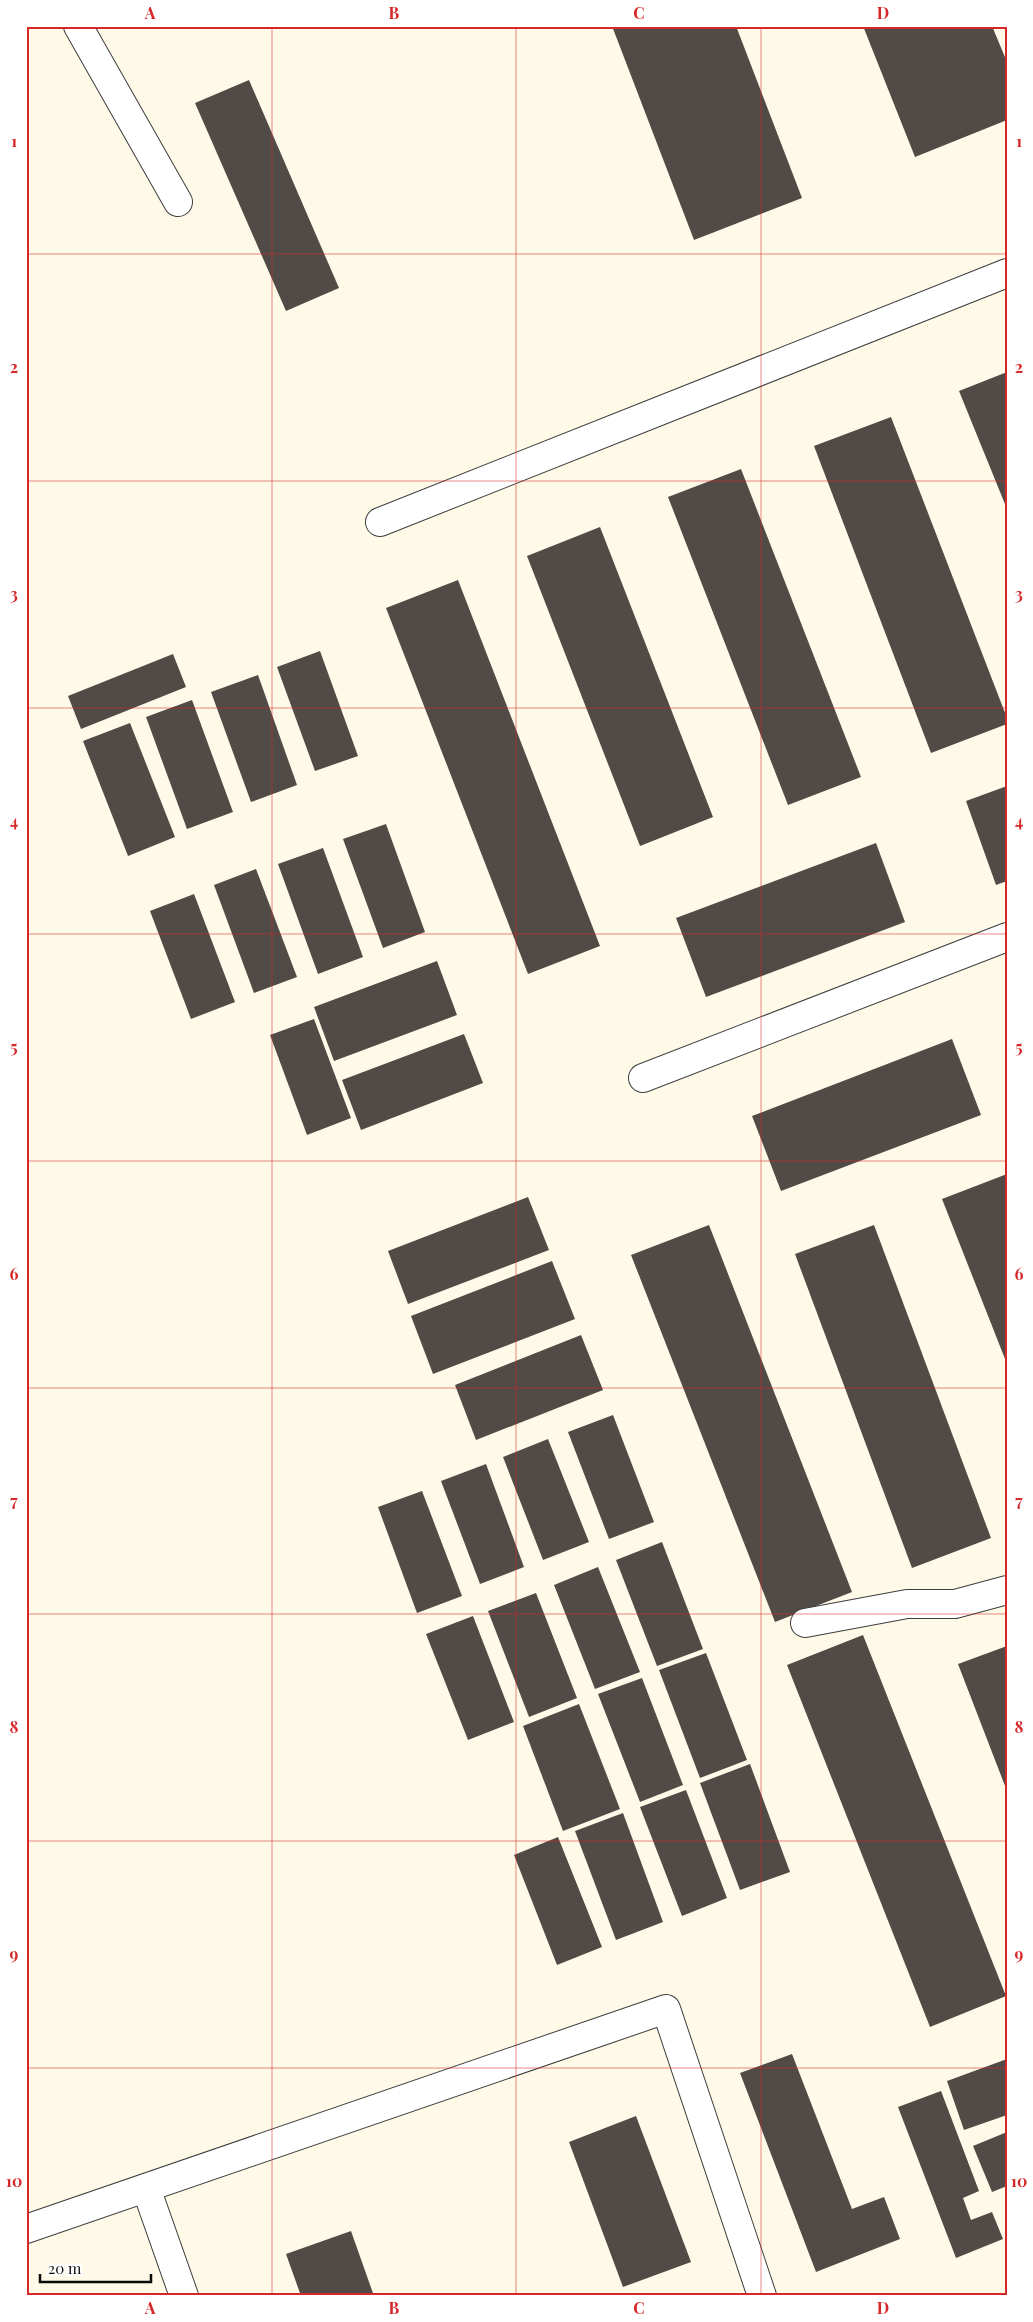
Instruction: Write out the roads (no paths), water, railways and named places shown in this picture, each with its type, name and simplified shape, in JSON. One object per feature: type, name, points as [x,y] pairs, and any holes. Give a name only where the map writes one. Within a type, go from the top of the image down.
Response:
[{"type":"street","points":[[78,26],[178,202]]},
{"type":"street","points":[[380,522],[1007,273]]},
{"type":"street","points":[[643,1078],[1007,937]]},
{"type":"street","points":[[805,1623],[907,1604],[955,1604],[1007,1590]]},
{"type":"street","points":[[26,2228],[666,2009],[762,2296]]},
{"type":"street","points":[[146,2188],[184,2296]]}]
